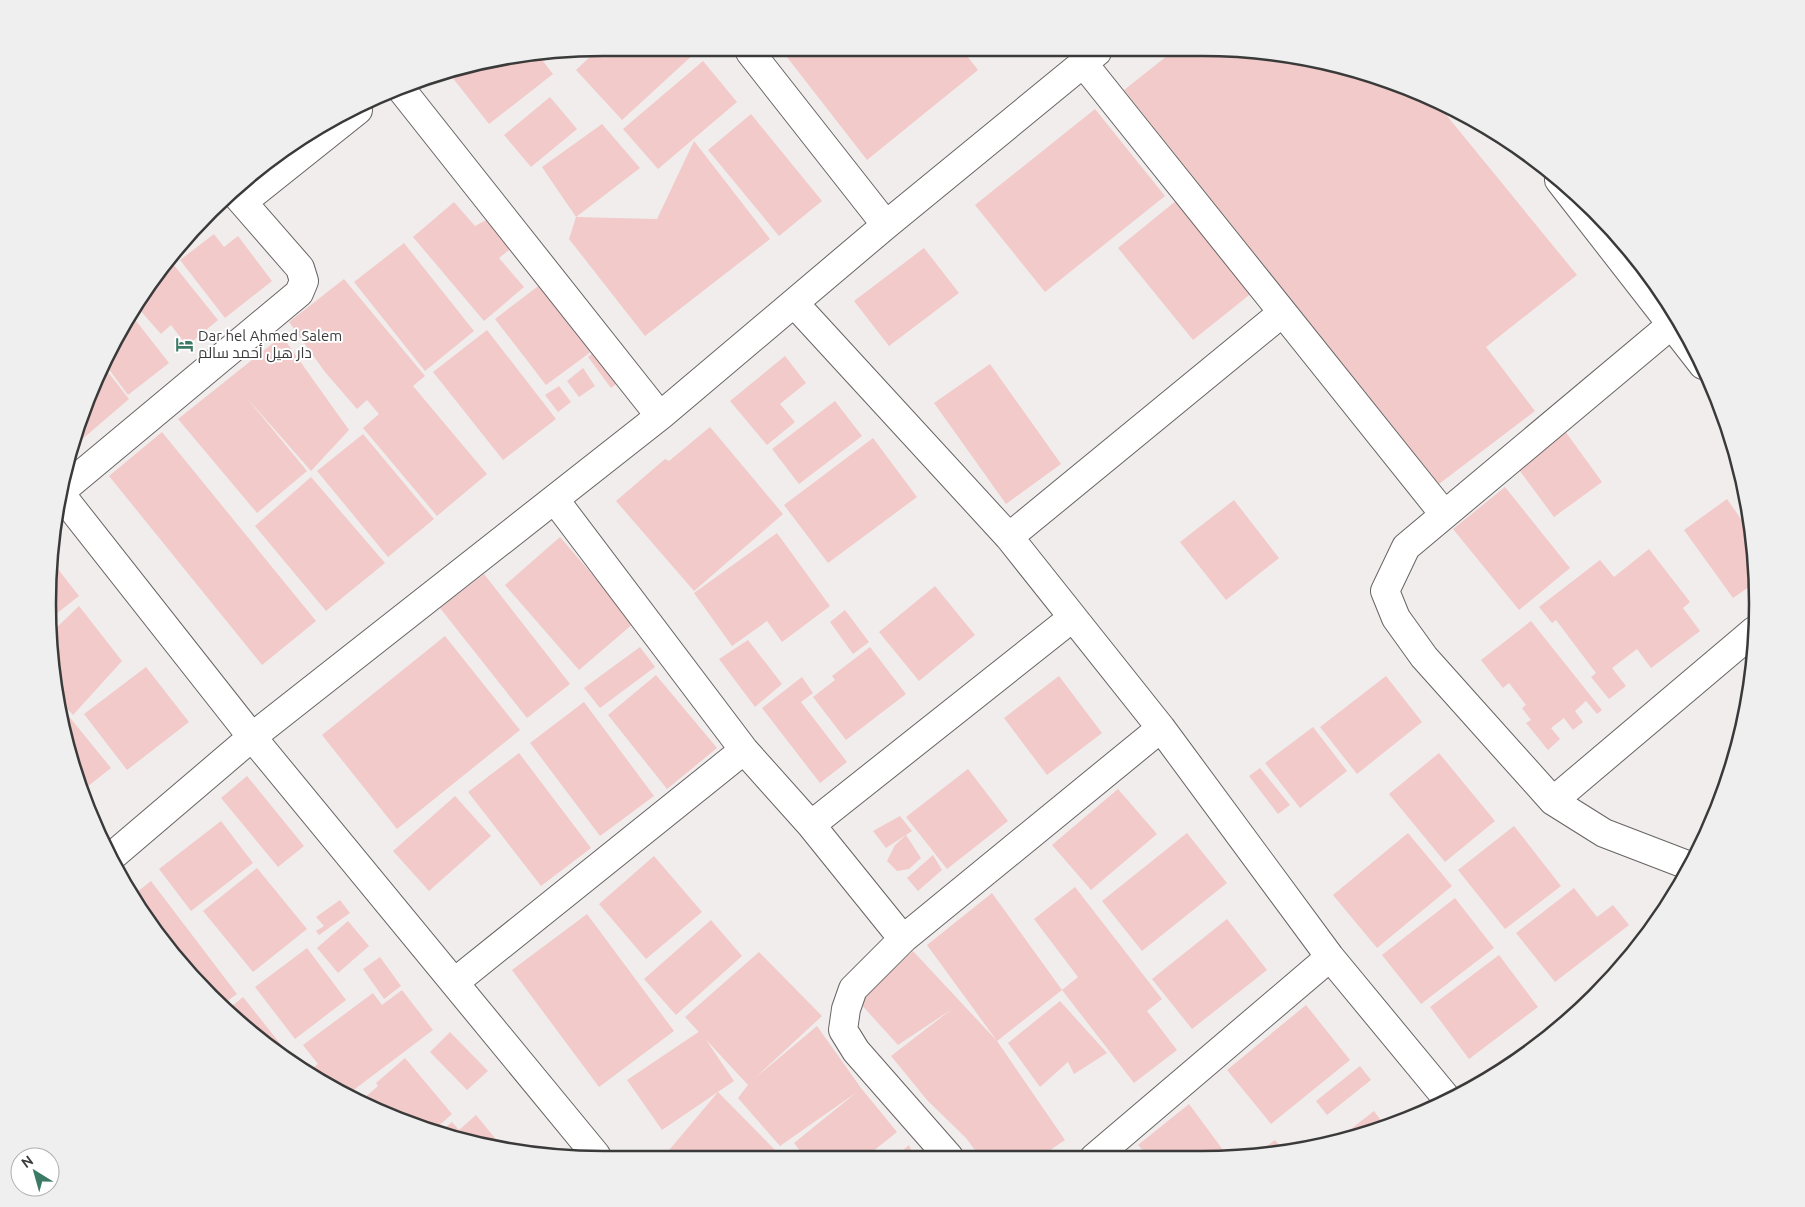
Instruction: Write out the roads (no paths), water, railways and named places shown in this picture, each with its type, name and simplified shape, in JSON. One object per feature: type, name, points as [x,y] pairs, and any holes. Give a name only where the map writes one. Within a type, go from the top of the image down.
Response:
[{"type":"street","points":[[753,56],[886,225]]},
{"type":"street","points":[[117,852],[252,737],[660,416],[886,225],[1090,58],[1282,313],[1444,514]]},
{"type":"street","points":[[405,94],[660,416]]},
{"type":"street","points":[[241,194],[330,130]]},
{"type":"street","points":[[70,483],[299,293],[304,281],[300,268],[238,196]]},
{"type":"street","points":[[1594,223],[1661,306]]},
{"type":"street","points":[[794,303],[1009,537],[1161,728],[1330,957],[1443,1094]]},
{"type":"street","points":[[1009,537],[1282,313]]},
{"type":"street","points":[[1672,324],[1406,547],[1385,591],[1396,618],[1424,657],[1553,801],[1604,832],[1683,863]]},
{"type":"street","points":[[555,500],[744,750],[811,825],[903,939]]},
{"type":"street","points":[[66,501],[252,737],[592,1151]]},
{"type":"street","points":[[811,825],[1072,618]]},
{"type":"street","points":[[1553,801],[1748,636]]},
{"type":"street","points":[[945,1151],[856,1051],[843,1030],[846,1009],[853,989],[903,939],[1161,728]]},
{"type":"street","points":[[454,982],[744,750]]},
{"type":"street","points":[[1102,1151],[1330,957]]},
{"type":"place","name":"Dar hel Ahmed Salem دار هيل أحمد سالم","points":[[184,344]]}]
